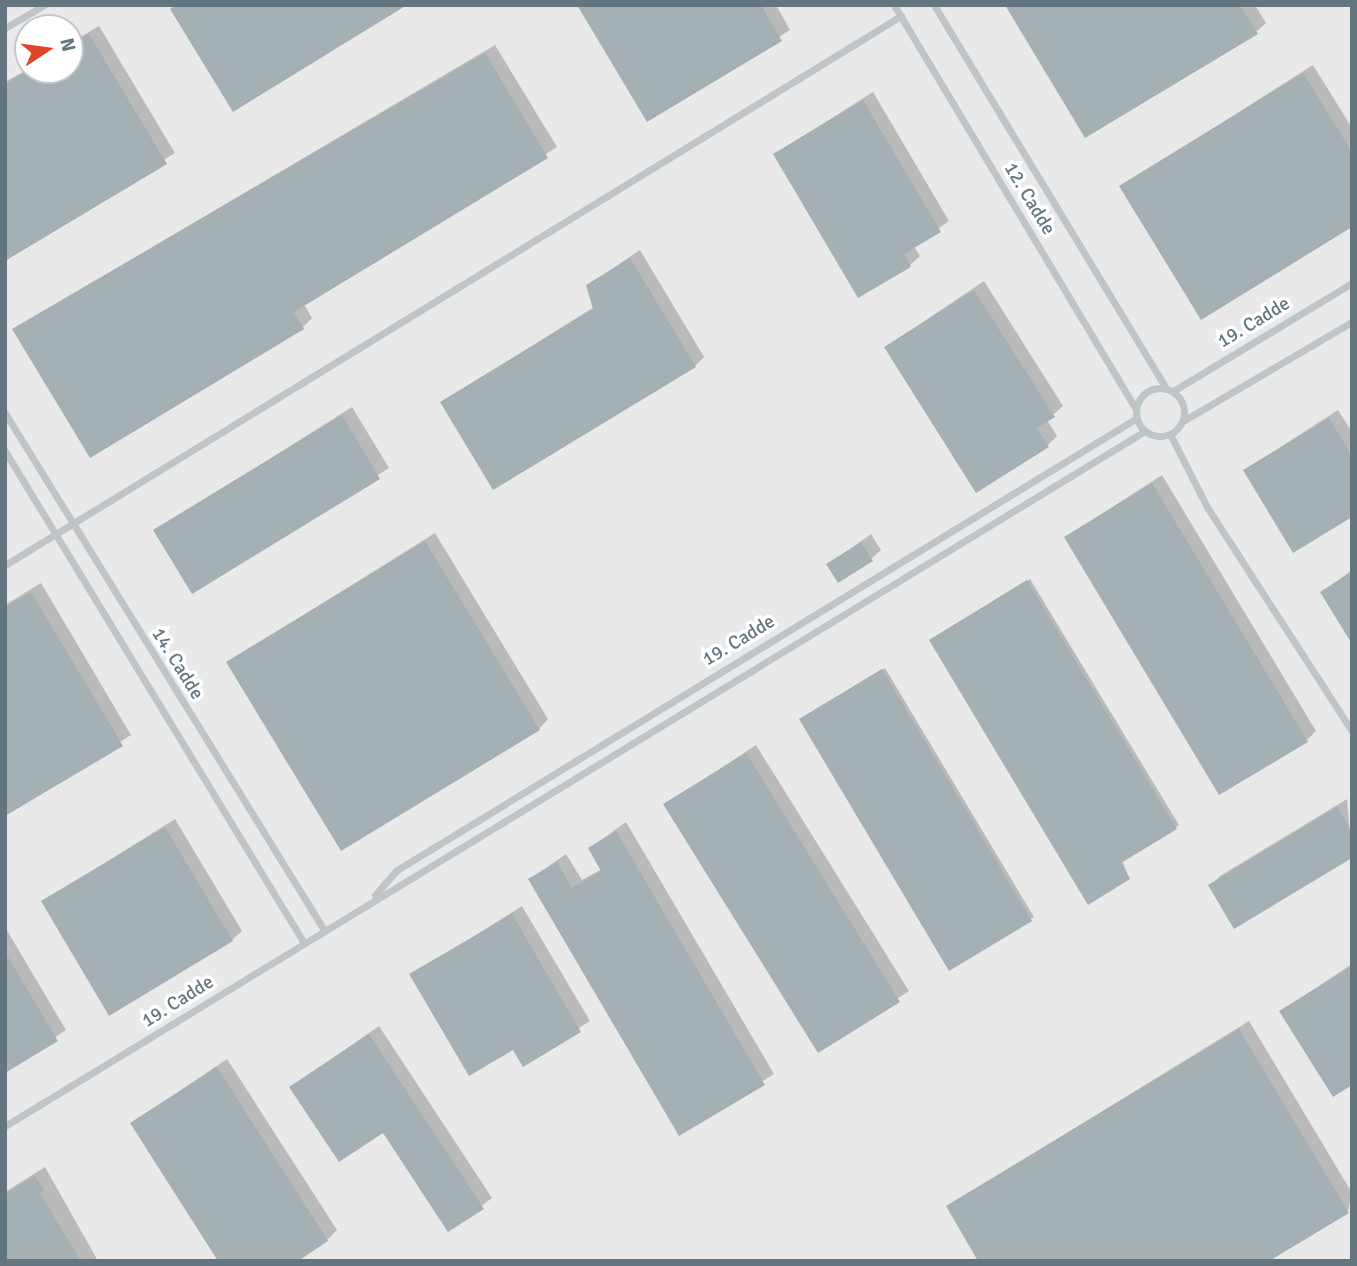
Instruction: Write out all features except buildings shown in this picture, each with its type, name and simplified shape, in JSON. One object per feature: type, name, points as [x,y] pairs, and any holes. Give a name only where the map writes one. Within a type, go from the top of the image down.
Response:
[{"type":"lane","points":[[5,28],[44,5]]},
{"type":"lane","name":"12. Cadde","points":[[894,5],[1136,414]]},
{"type":"lane","name":"12. Cadde","points":[[934,5],[1170,390]]},
{"type":"lane","points":[[5,565],[901,16]]},
{"type":"lane","name":"19. Cadde","points":[[1170,390],[1352,283]]},
{"type":"lane","points":[[1170,434],[1183,421],[1352,321]]},
{"type":"lane","points":[[1170,434],[1145,431],[1136,414],[1146,392],[1170,390],[1182,401],[1183,421]]},
{"type":"lane","name":"14. Cadde","points":[[5,413],[71,525],[324,930]]},
{"type":"lane","name":"19. Cadde","points":[[367,903],[397,870],[1136,414]]},
{"type":"lane","name":"19. Cadde","points":[[5,1126],[1145,431]]},
{"type":"lane","points":[[1170,434],[1207,507],[1352,731]]},
{"type":"lane","points":[[5,451],[304,943]]},
{"type":"shaded area","points":[[5,5],[1352,5],[1352,1261],[5,1261]]}]
